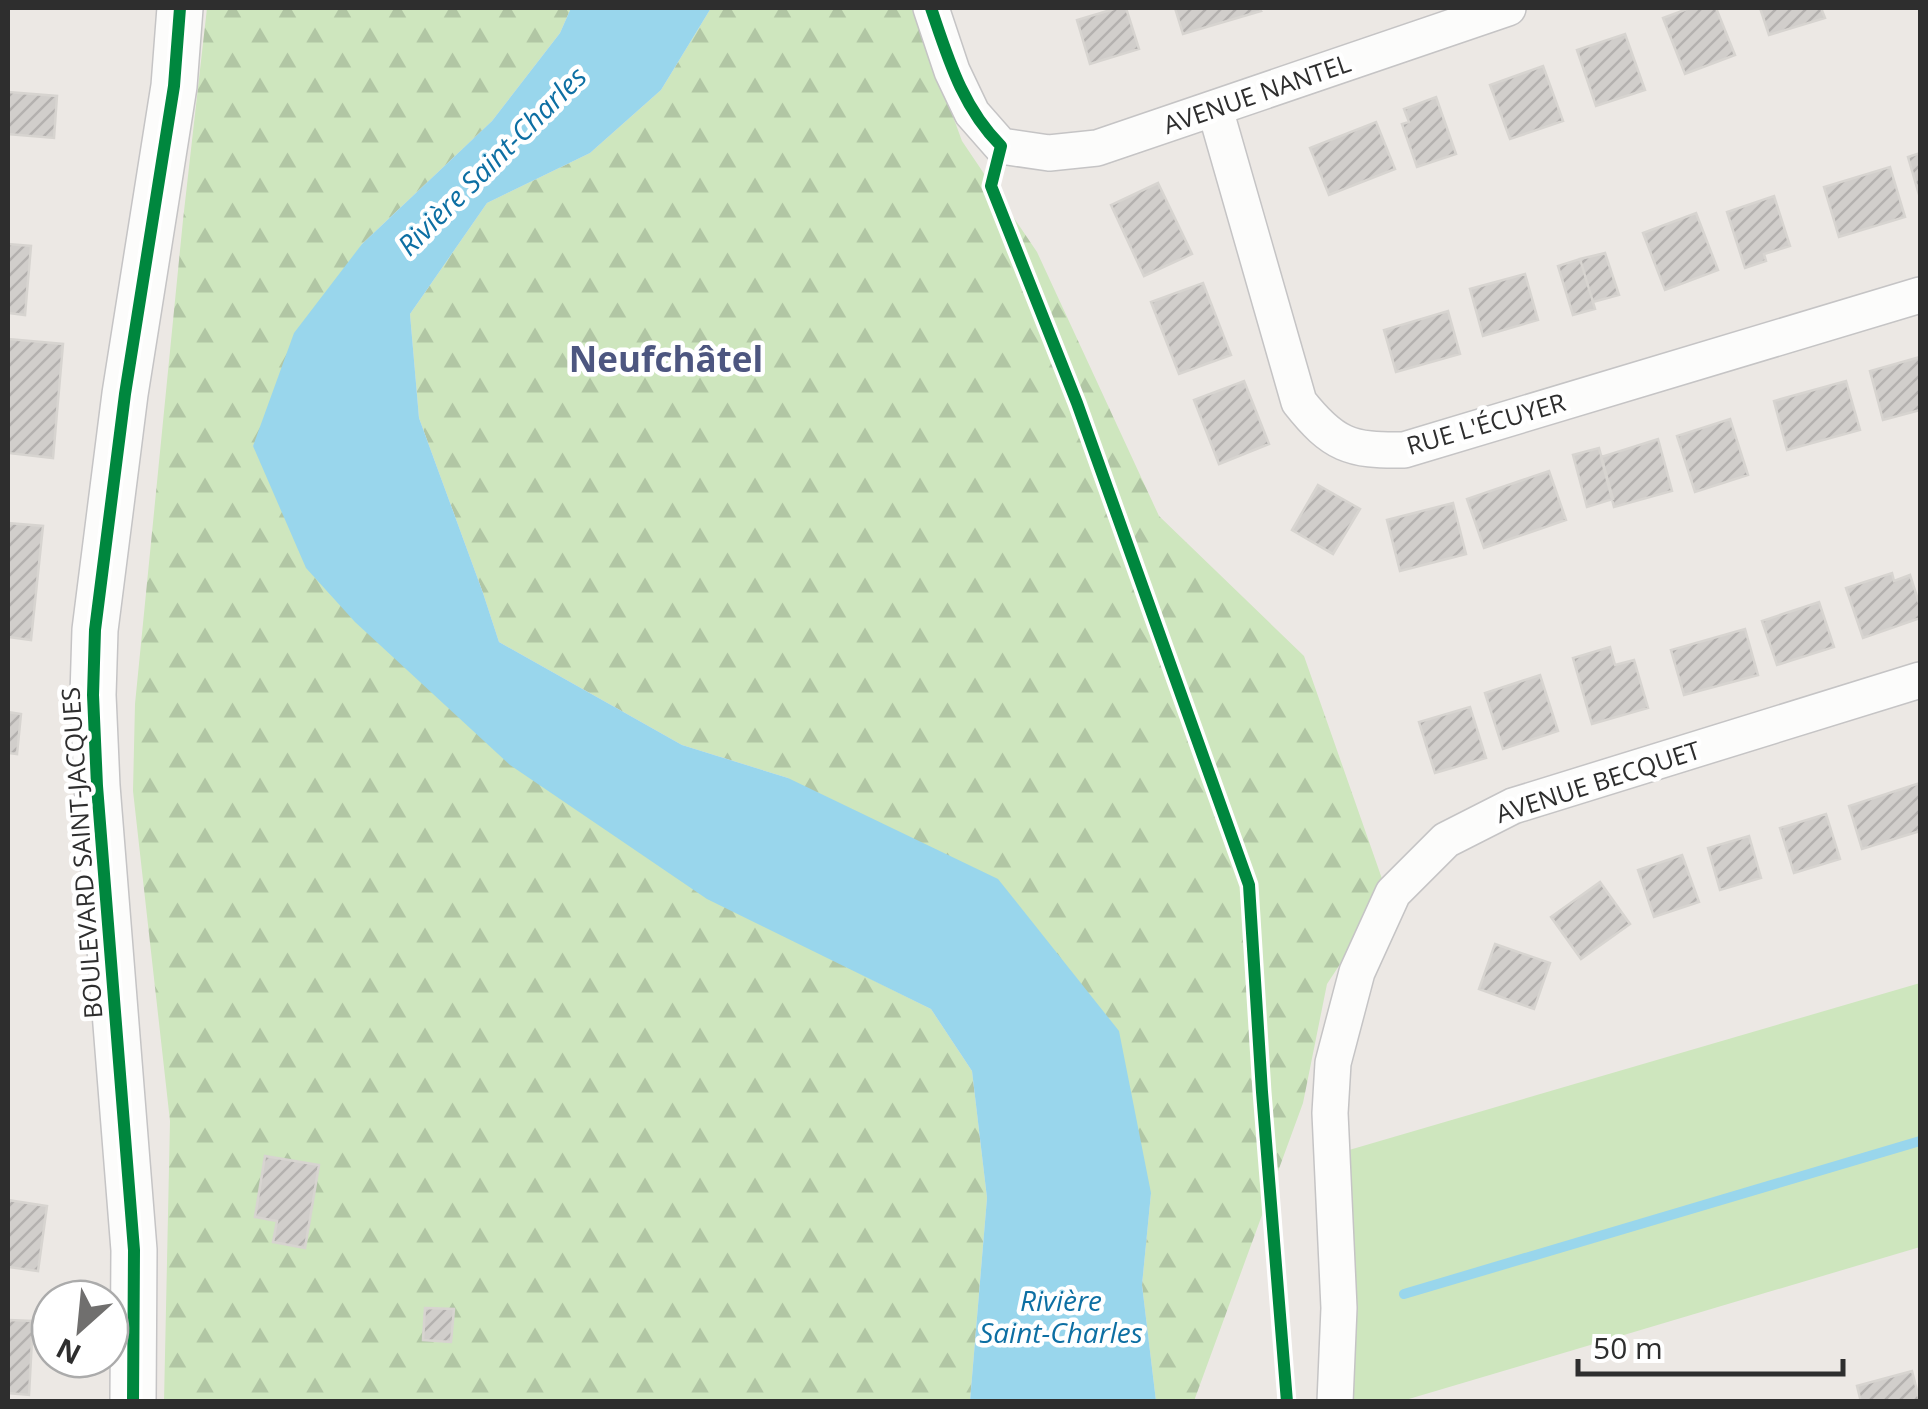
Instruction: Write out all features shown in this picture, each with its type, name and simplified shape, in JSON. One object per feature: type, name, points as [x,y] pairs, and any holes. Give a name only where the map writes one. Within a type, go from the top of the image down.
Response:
[{"type":"street","name":"BOULEVARD SAINT-JACQUES","points":[[133,1402],[134,1250],[92,696],[96,630],[125,394],[174,86],[180,8]]},
{"type":"street","name":"AVENUE NANTEL","points":[[931,8],[972,113],[1001,146],[1049,153],[1097,148],[1508,8]]},
{"type":"street","name":"RUE L'ÉCUYER","points":[[1214,109],[1299,402],[1318,426],[1342,444],[1372,450],[1404,450],[1920,295]]},
{"type":"street","name":"AVENUE BECQUET","points":[[1335,1402],[1338,1308],[1330,1113],[1333,1062],[1357,972],[1394,893],[1446,840],[1513,806],[1920,680]]},
{"type":"green space","points":[[207,8],[571,8],[560,33],[492,121],[362,244],[253,446],[855,971],[931,1009],[972,1071],[987,1198],[970,1401],[164,1402],[170,1121],[133,791],[135,704]]},
{"type":"green space","points":[[711,8],[913,8],[962,141],[1037,252],[1159,516],[1304,656],[1387,893],[1327,984],[1303,1103],[1194,1401],[1156,1401],[1142,1285],[1151,1193],[788,778],[682,745],[499,642],[419,418],[410,314],[487,203],[590,153],[661,90]]},
{"type":"green space","points":[[1920,983],[1920,1247],[1402,1401],[1334,1401],[1332,1155]]},
{"type":"water","name":"Rivière Saint-Charles","points":[[571,8],[711,8],[661,90],[590,153],[487,203],[410,314],[419,418],[499,642],[682,745],[788,778],[998,879],[1119,1031],[1151,1193],[1142,1285],[1156,1401],[970,1401],[987,1198],[972,1071],[931,1009],[707,899],[510,765],[355,622],[306,568],[253,446],[294,333],[362,244],[492,121],[560,33]]},
{"type":"building","points":[[1126,8],[1139,49],[1090,64],[1077,20]]},
{"type":"building","points":[[1175,8],[1259,8],[1261,11],[1183,34]]},
{"type":"building","points":[[1690,8],[1716,8],[1735,55],[1685,74],[1663,18]]},
{"type":"building","points":[[1760,8],[1821,8],[1825,18],[1769,35]]},
{"type":"building","points":[[1625,34],[1645,90],[1596,106],[1577,50]]},
{"type":"building","points":[[1543,66],[1563,121],[1510,139],[1490,85]]},
{"type":"building","points":[[8,92],[57,96],[54,138],[8,134]]},
{"type":"building","points":[[1436,97],[1456,154],[1417,167],[1402,124],[1409,122],[1404,109]]},
{"type":"building","points":[[1376,122],[1395,169],[1329,195],[1310,148]]},
{"type":"building","points":[[1920,153],[1920,198],[1908,157]]},
{"type":"building","points":[[1890,167],[1905,217],[1839,237],[1824,187]]},
{"type":"building","points":[[1158,183],[1192,254],[1144,276],[1111,205]]},
{"type":"building","points":[[1774,196],[1790,246],[1764,254],[1766,261],[1745,268],[1727,212]]},
{"type":"building","points":[[1696,213],[1718,270],[1665,290],[1643,233]]},
{"type":"building","points":[[8,244],[31,246],[25,315],[8,313]]},
{"type":"building","points":[[1605,253],[1619,295],[1593,302],[1580,259]]},
{"type":"building","points":[[1580,259],[1595,309],[1573,315],[1558,266]]},
{"type":"building","points":[[1525,274],[1538,320],[1483,336],[1470,289]]},
{"type":"building","points":[[1203,283],[1231,355],[1179,374],[1151,302]]},
{"type":"building","points":[[1448,311],[1460,354],[1396,372],[1384,330]]},
{"type":"building","points":[[8,339],[63,344],[53,458],[8,453]]},
{"type":"building","points":[[1920,357],[1920,410],[1883,420],[1870,371]]},
{"type":"building","points":[[1244,381],[1269,444],[1219,464],[1194,400]]},
{"type":"building","points":[[1846,381],[1860,430],[1787,450],[1774,401]]},
{"type":"building","points":[[1730,419],[1748,475],[1695,492],[1677,436]]},
{"type":"building","points":[[1658,439],[1672,491],[1614,507],[1601,457]]},
{"type":"building","points":[[1599,448],[1613,499],[1587,507],[1573,455]]},
{"type":"building","points":[[1549,471],[1566,520],[1484,548],[1467,499]]},
{"type":"building","points":[[1318,485],[1360,509],[1333,554],[1292,530]]},
{"type":"building","points":[[1453,503],[1466,554],[1400,571],[1387,520]]},
{"type":"building","points":[[8,523],[43,526],[31,640],[8,637]]},
{"type":"building","points":[[1892,573],[1894,581],[1910,575],[1920,618],[1863,638],[1846,588]]},
{"type":"building","points":[[1819,602],[1834,647],[1777,665],[1762,621]]},
{"type":"building","points":[[1745,629],[1758,675],[1684,695],[1671,650]]},
{"type":"building","points":[[1610,647],[1615,665],[1634,660],[1648,708],[1592,724],[1573,658]]},
{"type":"building","points":[[1540,675],[1558,731],[1503,749],[1485,693]]},
{"type":"building","points":[[1470,707],[1486,758],[1435,773],[1419,722]]},
{"type":"building","points":[[8,712],[21,714],[17,754],[8,753]]},
{"type":"building","points":[[1920,783],[1920,831],[1862,849],[1849,806]]},
{"type":"building","points":[[1826,814],[1840,859],[1794,873],[1780,828]]},
{"type":"building","points":[[1749,836],[1761,878],[1720,890],[1708,848]]},
{"type":"building","points":[[1682,855],[1699,902],[1654,917],[1638,870]]},
{"type":"building","points":[[1600,882],[1630,924],[1581,959],[1551,917]]},
{"type":"building","points":[[1495,944],[1550,963],[1534,1009],[1479,989]]},
{"type":"building","points":[[265,1156],[319,1165],[305,1248],[273,1242],[277,1221],[255,1217]]},
{"type":"building","points":[[8,1200],[47,1206],[38,1271],[8,1267]]},
{"type":"building","points":[[425,1308],[454,1309],[451,1342],[423,1340]]},
{"type":"building","points":[[8,1320],[30,1321],[29,1395],[8,1393]]},
{"type":"building","points":[[1912,1371],[1920,1402],[1861,1402],[1857,1386]]},
{"type":"waterway","points":[[1404,1294],[1920,1141]]},
{"type":"cycle path","points":[[133,1402],[134,1250],[97,786],[95,630],[125,394],[174,86],[180,8]]},
{"type":"cycle path","points":[[931,8],[966,98],[1001,146],[991,186],[1077,403],[1249,885],[1287,1402]]},
{"type":"district","name":"Neufchâtel","points":[[666,360]]}]
